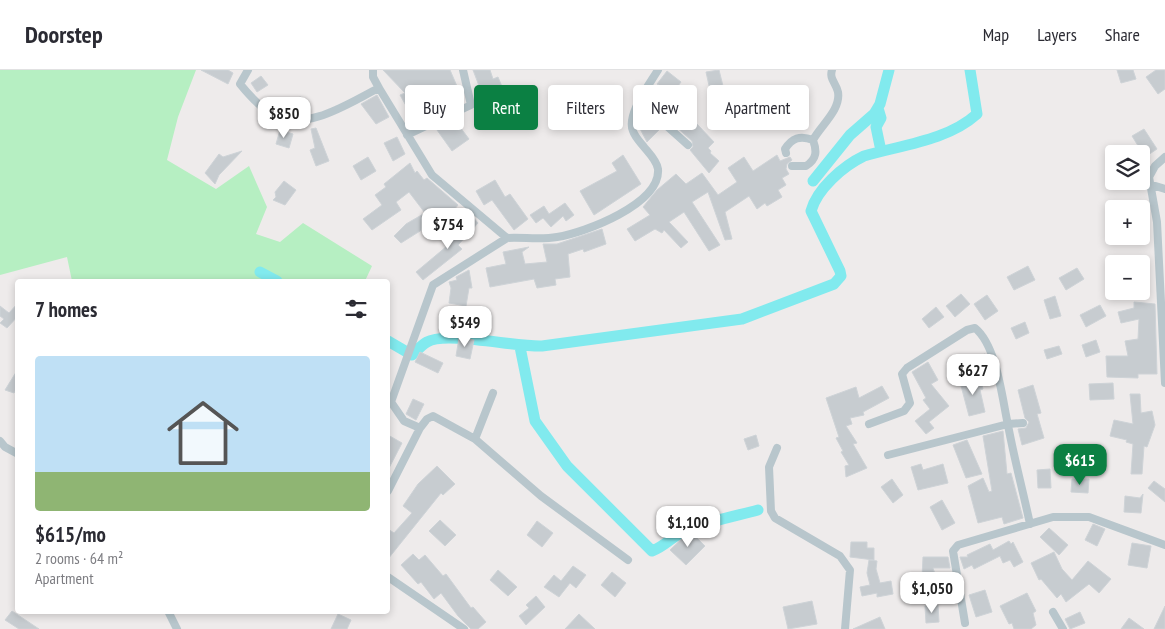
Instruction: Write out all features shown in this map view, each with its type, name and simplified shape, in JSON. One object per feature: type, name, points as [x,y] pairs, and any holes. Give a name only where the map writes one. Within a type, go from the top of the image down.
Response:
[{"type":"street","points":[[248,70],[240,84],[252,98],[274,116],[294,119],[311,118],[331,112],[379,88]]},
{"type":"street","points":[[373,70],[373,77],[379,88],[432,175],[507,238]]},
{"type":"street","points":[[407,134],[471,105],[463,70]]},
{"type":"street","points":[[650,85],[658,70]]},
{"type":"street","points":[[792,166],[806,166],[814,160],[816,155],[813,140],[837,106],[838,90],[830,77],[832,70]]},
{"type":"street","points":[[420,428],[404,421],[391,402],[433,285],[507,238],[555,238],[580,232],[611,218],[643,199],[653,188],[658,169],[654,160],[633,133],[631,117],[633,114]]},
{"type":"street","points":[[671,130],[688,145]]},
{"type":"street","points":[[786,153],[785,149],[793,140],[800,137],[813,140]]},
{"type":"street","points":[[1150,175],[1165,157]]},
{"type":"street","points":[[1150,184],[1165,190]]},
{"type":"street","points":[[1150,189],[1157,222],[1163,269],[1165,383]]},
{"type":"street","points":[[869,424],[904,411],[910,403],[902,374],[907,368],[966,330],[975,328],[983,335],[1002,386],[1008,424],[1030,524]]},
{"type":"street","points":[[475,439],[493,393]]},
{"type":"street","points":[[390,488],[420,428],[427,419],[433,416],[475,439],[541,496],[628,560]]},
{"type":"street","points":[[888,455],[1008,424],[1022,423]]},
{"type":"street","points":[[0,441],[5,447],[15,452]]},
{"type":"street","points":[[777,448],[769,467],[771,511],[775,518],[840,556],[850,570],[845,629]]},
{"type":"street","points":[[965,623],[953,551],[958,545],[1053,517],[1089,517],[1165,544]]},
{"type":"street","points":[[390,578],[464,629]]},
{"type":"street","points":[[1053,612],[1063,629]]},
{"type":"street","points":[[170,614],[177,629]]},
{"type":"green space","points":[[0,70],[196,70],[178,117],[167,160],[216,189],[249,166],[267,207],[256,234],[280,242],[303,223],[372,266],[366,279],[72,279],[67,257],[0,275]]},
{"type":"building","points":[[201,70],[228,70],[233,73],[228,84]]},
{"type":"building","points":[[383,70],[450,70],[456,85],[405,85],[405,93]]},
{"type":"building","points":[[473,70],[490,70],[493,79],[498,77],[501,85],[479,85]]},
{"type":"building","points":[[719,70],[723,85],[709,85],[706,72]]},
{"type":"building","points":[[1117,70],[1133,70],[1136,79],[1121,83]]},
{"type":"building","points":[[1156,70],[1165,70],[1165,89],[1158,94],[1146,77]]},
{"type":"building","points":[[667,71],[681,82],[679,85],[657,84]]},
{"type":"building","points":[[261,76],[268,85],[257,92],[251,83]]},
{"type":"building","points":[[405,93],[405,104],[400,95]]},
{"type":"building","points":[[377,95],[389,117],[376,124],[361,104]]},
{"type":"building","points":[[301,97],[302,106],[282,109],[281,101]]},
{"type":"building","points":[[697,124],[714,142],[708,148],[711,151],[710,153],[719,161],[709,173],[690,150],[693,147],[692,141],[680,130],[697,130]]},
{"type":"building","points":[[316,128],[329,161],[316,166],[310,150],[315,148],[311,129]]},
{"type":"building","points":[[1144,129],[1157,149],[1150,154],[1150,145],[1138,145],[1132,136]]},
{"type":"building","points":[[280,130],[293,134],[289,148],[276,144]]},
{"type":"building","points":[[437,130],[462,130],[469,139],[452,151]]},
{"type":"building","points":[[641,130],[659,130],[647,142]]},
{"type":"building","points":[[397,137],[405,154],[393,161],[384,143]]},
{"type":"building","points":[[242,151],[219,175],[215,184],[205,173],[219,154],[223,157]]},
{"type":"building","points":[[623,155],[641,184],[594,215],[580,191],[617,171],[612,163]]},
{"type":"building","points":[[777,155],[780,161],[790,157],[792,160],[787,164],[786,169],[789,174],[782,178],[786,185],[778,190],[782,197],[767,206],[765,203],[757,209],[749,196],[725,212],[732,239],[725,240],[708,192],[692,202],[720,245],[709,251],[684,212],[669,222],[688,242],[681,248],[664,230],[662,233],[655,229],[635,241],[627,229],[650,215],[643,207],[657,190],[676,174],[686,184],[702,173],[718,195],[737,182],[728,168],[744,157],[753,171]]},
{"type":"building","points":[[368,157],[376,171],[361,180],[353,166]]},
{"type":"building","points":[[410,163],[415,173],[417,171],[424,180],[427,178],[458,205],[436,233],[429,234],[428,226],[401,243],[394,236],[406,224],[425,213],[409,192],[396,202],[401,210],[372,230],[363,219],[382,205],[375,195],[386,187],[384,184]]},
{"type":"building","points":[[495,180],[505,197],[510,194],[528,219],[514,230],[492,200],[484,205],[476,191]]},
{"type":"building","points":[[284,181],[296,190],[285,205],[273,200],[276,197],[275,192]]},
{"type":"building","points":[[565,203],[574,215],[566,221],[563,216],[551,227],[543,218],[536,223],[530,215],[544,206],[549,214]]},
{"type":"building","points":[[472,216],[478,223],[458,245],[462,249],[423,280],[416,272],[453,241],[450,238]]},
{"type":"building","points":[[602,229],[606,244],[584,252],[583,249],[568,254],[570,277],[555,279],[556,285],[537,288],[534,279],[490,287],[486,268],[506,264],[503,252],[529,247],[522,252],[525,264],[547,262],[543,244],[557,244]]},
{"type":"building","points":[[1028,266],[1035,280],[1014,290],[1007,277]]},
{"type":"building","points":[[1077,268],[1084,279],[1066,290],[1059,278]]},
{"type":"building","points":[[469,270],[472,288],[469,288],[466,306],[449,303],[451,288],[449,282],[457,280],[456,277]]},
{"type":"building","points":[[961,294],[970,304],[955,317],[946,306]]},
{"type":"building","points":[[987,295],[998,311],[985,320],[974,304]]},
{"type":"building","points":[[1055,296],[1061,316],[1050,319],[1044,300]]},
{"type":"building","points":[[1134,302],[1155,304],[1157,374],[1138,374],[1138,378],[1107,377],[1106,356],[1128,356],[1125,341],[1138,339],[1139,319],[1121,323],[1118,312],[1134,308]]},
{"type":"building","points":[[1100,305],[1106,316],[1086,327],[1080,315]]},
{"type":"building","points":[[0,306],[9,313],[15,306],[15,319],[7,328],[0,323],[4,319],[0,316]]},
{"type":"building","points":[[936,307],[944,317],[929,328],[922,319]]},
{"type":"building","points":[[1025,322],[1029,333],[1016,339],[1011,328]]},
{"type":"building","points":[[459,338],[474,340],[470,359],[456,356]]},
{"type":"building","points":[[1096,340],[1100,352],[1086,357],[1082,345]]},
{"type":"building","points":[[1059,346],[1062,354],[1047,359],[1044,350]]},
{"type":"building","points":[[420,352],[443,363],[438,373],[415,362]]},
{"type":"building","points":[[985,354],[989,364],[971,369],[969,359]]},
{"type":"building","points":[[928,362],[938,380],[931,384],[949,406],[929,422],[934,428],[926,434],[915,421],[930,409],[923,400],[926,398],[912,372]]},
{"type":"building","points":[[15,374],[14,393],[5,390]]},
{"type":"building","points":[[980,377],[983,389],[980,390],[985,412],[969,416],[960,382]]},
{"type":"building","points":[[1113,383],[1114,399],[1090,400],[1089,384]]},
{"type":"building","points":[[1033,385],[1041,413],[1037,414],[1044,438],[1022,445],[1018,429],[1026,428],[1029,422],[1025,418],[1018,390]]},
{"type":"building","points":[[882,386],[889,398],[863,412],[864,415],[850,418],[852,424],[846,426],[857,443],[853,444],[867,468],[846,477],[845,466],[849,465],[841,452],[843,451],[836,438],[839,437],[826,398],[856,387],[859,398]]},
{"type":"building","points":[[1130,394],[1140,394],[1141,413],[1152,411],[1155,425],[1147,447],[1144,446],[1142,474],[1131,474],[1133,444],[1126,442],[1127,440],[1110,436],[1114,420],[1133,424]]},
{"type":"building","points":[[413,399],[424,404],[416,420],[406,414]]},
{"type":"building","points":[[1003,431],[1007,474],[1011,473],[1023,518],[1004,524],[1002,517],[978,523],[968,486],[983,478],[989,492],[992,491],[983,436]]},
{"type":"building","points":[[756,435],[759,446],[748,450],[744,439]]},
{"type":"building","points":[[390,436],[402,443],[390,466]]},
{"type":"building","points":[[967,440],[982,474],[966,478],[953,445]]},
{"type":"building","points":[[1100,454],[1105,471],[1091,474],[1087,458]]},
{"type":"building","points":[[921,464],[923,470],[943,464],[948,483],[918,490],[911,467]]},
{"type":"building","points":[[437,466],[455,484],[443,495],[441,493],[390,557],[390,530],[394,533],[412,513],[403,506],[418,484]]},
{"type":"building","points":[[1050,469],[1051,488],[1038,488],[1037,470]]},
{"type":"building","points":[[892,479],[903,495],[893,503],[881,487]]},
{"type":"building","points":[[1072,479],[1089,479],[1088,493],[1071,492]]},
{"type":"building","points":[[1154,481],[1165,489],[1165,502],[1148,488]]},
{"type":"building","points":[[1143,494],[1141,513],[1124,512],[1125,496],[1140,498]]},
{"type":"building","points":[[942,500],[955,523],[942,530],[930,507]]},
{"type":"building","points":[[440,520],[456,535],[445,546],[429,531]]},
{"type":"building","points":[[537,521],[553,533],[542,547],[527,535]]},
{"type":"building","points":[[1093,524],[1105,529],[1097,546],[1085,540]]},
{"type":"building","points":[[1049,528],[1068,545],[1059,555],[1040,537]]},
{"type":"building","points":[[690,531],[705,546],[686,565],[670,550]]},
{"type":"building","points":[[1009,541],[1011,544],[1013,542],[1023,562],[1014,567],[1010,560],[1003,563],[1000,556],[974,569],[972,565],[964,569],[960,557],[968,557],[967,555],[990,544],[993,550]]},
{"type":"building","points":[[851,542],[867,542],[867,548],[874,548],[874,560],[850,557]]},
{"type":"building","points":[[1132,543],[1151,546],[1147,568],[1128,565]]},
{"type":"building","points":[[1054,552],[1062,569],[1072,580],[1088,561],[1111,579],[1099,593],[1089,584],[1066,602],[1061,594],[1057,598],[1041,579],[1039,580],[1031,563]]},
{"type":"building","points":[[413,554],[419,560],[425,555],[443,576],[446,574],[471,608],[473,607],[486,622],[478,629],[471,629],[458,616],[441,593],[434,599],[421,582],[418,584],[401,565]]},
{"type":"building","points":[[923,557],[948,557],[950,568],[933,568],[939,586],[925,591],[920,579],[922,578]]},
{"type":"building","points":[[869,560],[877,561],[876,569],[880,583],[891,581],[893,594],[877,597],[877,593],[862,596],[860,587],[870,585],[867,573]]},
{"type":"building","points":[[573,566],[586,575],[576,588],[570,583],[559,597],[544,587],[554,575],[561,581]]},
{"type":"building","points":[[498,570],[517,587],[508,596],[490,580]]},
{"type":"building","points":[[612,572],[626,583],[615,597],[601,585]]},
{"type":"building","points":[[985,590],[992,612],[976,617],[969,595]]},
{"type":"building","points":[[1027,593],[1036,611],[1033,613],[1036,625],[1031,629],[1014,629],[1012,623],[1009,624],[1000,606]]},
{"type":"building","points":[[536,596],[545,607],[526,625],[519,616],[529,608],[526,605]]},
{"type":"building","points":[[812,601],[817,624],[788,629],[783,607]]},
{"type":"building","points":[[938,605],[939,622],[926,623],[925,606]]},
{"type":"building","points":[[1165,606],[1165,629],[1154,629]]},
{"type":"building","points":[[12,611],[39,629],[19,629],[5,620]]},
{"type":"building","points":[[1080,612],[1085,623],[1070,629],[1065,619]]},
{"type":"building","points":[[338,614],[351,620],[347,629],[331,629]]},
{"type":"building","points":[[579,614],[595,629],[565,629]]},
{"type":"building","points":[[880,617],[885,629],[853,629]]},
{"type":"building","points":[[1129,618],[1144,629],[1121,629]]},
{"type":"waterway","points":[[813,181],[850,135],[874,114],[880,104],[889,70]]},
{"type":"waterway","points":[[390,342],[412,355],[427,342],[449,338],[542,346],[742,319],[834,284],[841,276],[840,271],[811,211],[819,195],[832,179],[856,160],[864,156],[938,136],[965,123],[977,114],[970,70]]},
{"type":"waterway","points":[[878,108],[881,118],[876,127],[881,151]]},
{"type":"waterway","points":[[260,272],[273,279]]},
{"type":"waterway","points":[[520,347],[535,421],[567,466],[652,551],[689,529],[758,510]]}]
